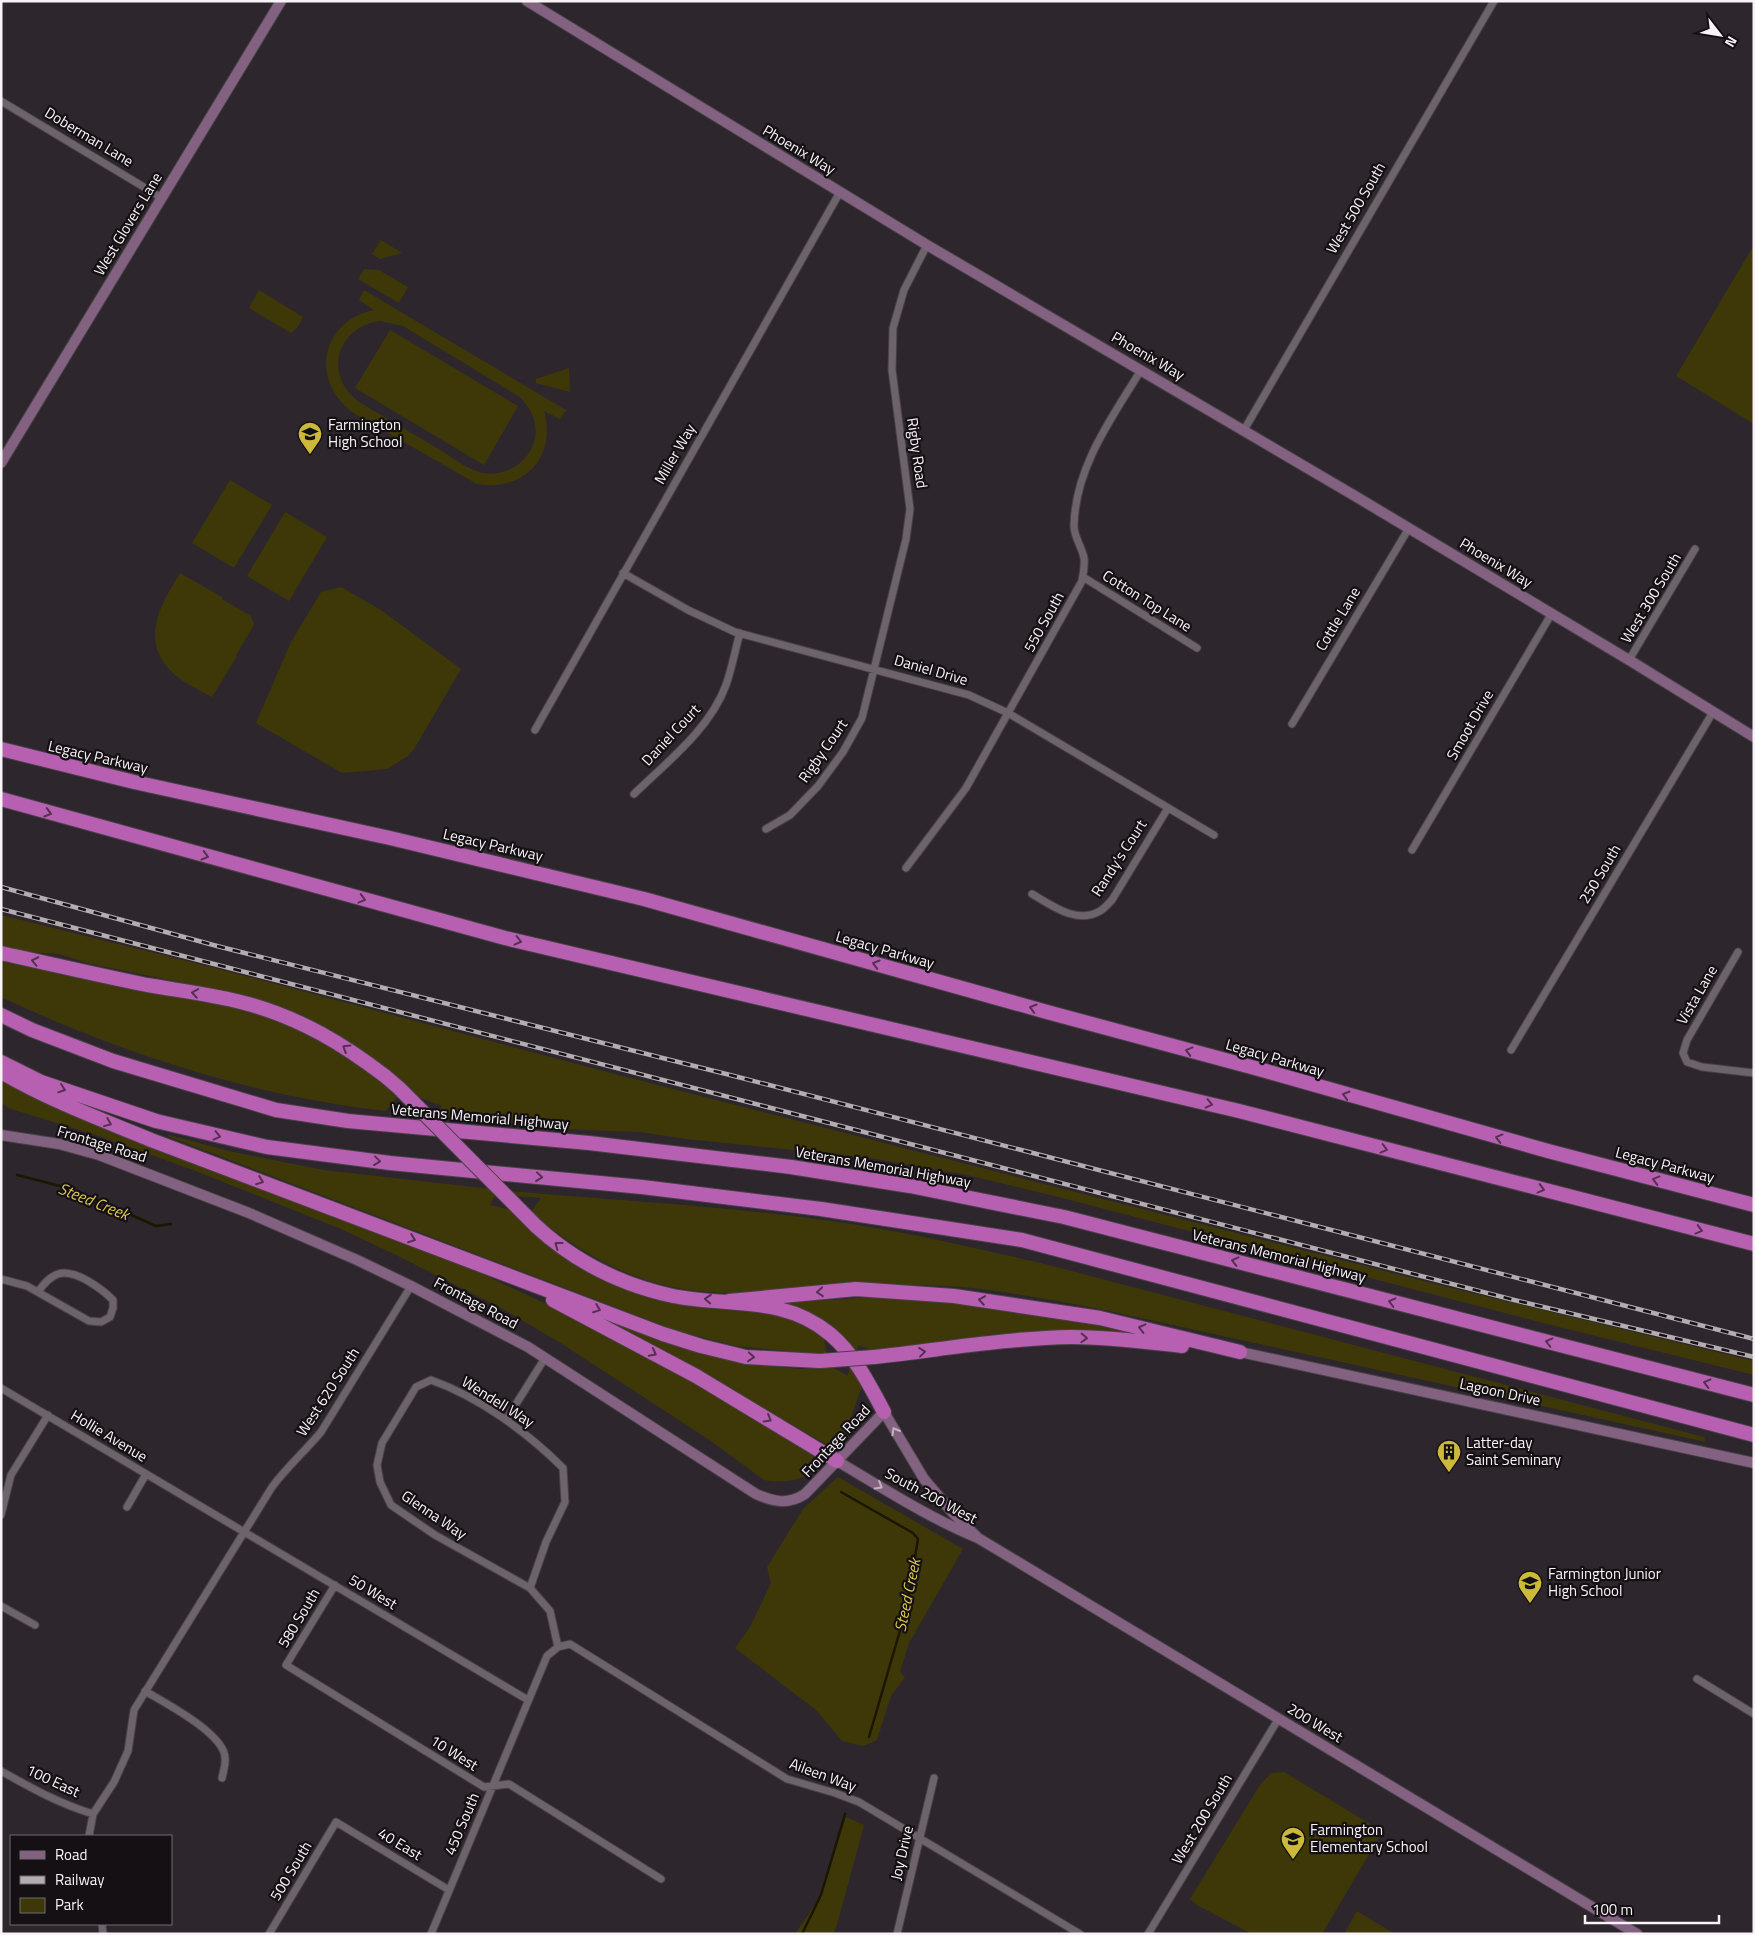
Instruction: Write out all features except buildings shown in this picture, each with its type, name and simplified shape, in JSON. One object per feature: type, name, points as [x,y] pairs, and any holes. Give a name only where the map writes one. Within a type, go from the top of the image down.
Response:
[{"type":"highway","name":"Legacy Parkway","points":[[1,749],[134,782],[390,838],[644,899],[1046,1012],[1255,1068],[1539,1149],[1754,1205]]},
{"type":"highway","points":[[1,799],[505,938],[1239,1111],[1754,1244]]},
{"type":"highway","points":[[1,953],[147,985],[251,1004],[287,1016],[318,1030],[359,1056],[385,1076],[536,1226],[570,1254],[629,1283],[674,1296],[764,1305],[787,1311],[809,1321],[830,1334],[854,1360],[884,1412]]},
{"type":"highway","name":"Veterans Memorial Highway","points":[[1,1015],[32,1030],[113,1061],[276,1110],[348,1121],[589,1144],[791,1167],[910,1186],[1064,1217],[1754,1395]]},
{"type":"highway","points":[[1,1062],[41,1082],[156,1121],[268,1147],[801,1206],[1022,1240],[1754,1435]]},
{"type":"highway","points":[[1,1072],[59,1102],[151,1140],[663,1334],[746,1357],[820,1361],[874,1357],[1017,1340],[1072,1337],[1127,1340],[1240,1352]]},
{"type":"highway","points":[[502,1273],[696,1376],[837,1461]]},
{"type":"highway","points":[[729,1301],[856,1289],[954,1296],[1100,1318],[1240,1352]]},
{"type":"street","name":"West Glovers Lane","points":[[1,463],[281,1]]},
{"type":"street","name":"Phoenix Way","points":[[527,1],[928,245],[1552,613],[1754,737]]},
{"type":"street","name":"West 500 South","points":[[1244,430],[1494,1]]},
{"type":"street","name":"Doberman Lane","points":[[1,101],[162,198]]},
{"type":"street","name":"Miller Way","points":[[534,730],[840,192]]},
{"type":"street","name":"Rigby Road","points":[[874,668],[906,539],[910,508],[892,370],[893,328],[904,290],[928,245]]},
{"type":"street","name":"550 South","points":[[906,868],[966,788],[1082,581],[1084,558],[1074,528],[1075,504],[1080,483],[1094,448],[1141,370]]},
{"type":"street","name":"Cottle Lane","points":[[1292,724],[1409,528]]},
{"type":"street","name":"West 300 South","points":[[1629,660],[1696,549]]},
{"type":"street","name":"Daniel Drive","points":[[624,573],[705,619],[740,633],[969,695],[1008,713],[1214,835]]},
{"type":"street","name":"Cotton Top Lane","points":[[1082,577],[1197,648]]},
{"type":"street","name":"Smoot Drive","points":[[1412,850],[1552,613]]},
{"type":"street","name":"Daniel Court","points":[[634,794],[683,747],[710,716],[725,686],[740,633]]},
{"type":"street","name":"Rigby Court","points":[[766,829],[790,815],[818,786],[843,752],[862,718],[874,668]]},
{"type":"street","name":"250 South","points":[[1511,1050],[1713,712]]},
{"type":"street","name":"Randy's Court","points":[[1032,894],[1072,915],[1087,916],[1099,912],[1112,900],[1168,808]]},
{"type":"street","name":"Vista Lane","points":[[1738,952],[1687,1040],[1683,1053],[1687,1062],[1702,1067],[1754,1073]]},
{"type":"street","name":"Frontage Road","points":[[1,1135],[59,1144],[99,1155],[249,1213],[357,1260],[411,1286],[545,1358],[764,1498],[780,1502],[798,1498],[808,1492],[884,1412]]},
{"type":"street","points":[[1,1279],[27,1286],[89,1321],[101,1322],[110,1316],[113,1308],[113,1300],[105,1292],[80,1277],[66,1272],[48,1280],[38,1292]]},
{"type":"street","name":"West 620 South","points":[[93,1814],[114,1782],[128,1751],[134,1710],[244,1532],[286,1468],[304,1452],[321,1432],[411,1286]]},
{"type":"street","name":"Lagoon Drive","points":[[1240,1352],[1754,1463]]},
{"type":"street","points":[[506,1420],[545,1358]]},
{"type":"street","name":"Wendell Way","points":[[431,1380],[445,1385],[506,1420],[540,1445],[564,1468],[565,1502],[546,1542],[530,1588]]},
{"type":"street","name":"Glenna Way","points":[[431,1380],[416,1388],[382,1443],[376,1465],[380,1482],[391,1505],[435,1535],[530,1588],[550,1611],[558,1647]]},
{"type":"street","name":"Hollie Avenue","points":[[1,1388],[204,1508]]},
{"type":"street","name":"South 200 West","points":[[884,1412],[924,1479],[952,1512],[978,1538]]},
{"type":"street","points":[[1,1515],[12,1475],[48,1415]]},
{"type":"street","name":"South 200 West","points":[[837,1461],[888,1492],[978,1538]]},
{"type":"street","points":[[126,1507],[146,1474]]},
{"type":"street","name":"50 West","points":[[204,1508],[528,1700]]},
{"type":"street","name":"200 West","points":[[978,1538],[1635,1933]]},
{"type":"street","name":"580 South","points":[[286,1665],[334,1585]]},
{"type":"street","points":[[1,1606],[35,1625]]},
{"type":"street","name":"Aileen Way","points":[[558,1647],[570,1644],[787,1779],[859,1802],[1080,1934]]},
{"type":"street","name":"450 South","points":[[431,1934],[547,1656],[558,1647]]},
{"type":"street","name":"10 West","points":[[286,1665],[484,1787],[509,1784],[661,1879]]},
{"type":"street","points":[[1697,1679],[1753,1712]]},
{"type":"street","points":[[146,1691],[203,1727],[218,1741],[226,1757],[222,1778]]},
{"type":"street","name":"West 200 South","points":[[1148,1934],[1279,1718]]},
{"type":"street","name":"100 East","points":[[1,1771],[40,1793],[93,1814]]},
{"type":"street","name":"Joy Drive","points":[[897,1934],[934,1778]]},
{"type":"street","points":[[89,1835],[93,1814]]},
{"type":"street","name":"40 East","points":[[336,1822],[449,1890]]},
{"type":"street","name":"500 South","points":[[269,1934],[336,1822]]},
{"type":"green space","points":[[381,240],[402,253],[380,259],[372,254]]},
{"type":"green space","points":[[1754,245],[1754,424],[1676,376]]},
{"type":"green space","points":[[364,269],[379,270],[408,287],[399,303],[358,279]]},
{"type":"green space","points":[[259,290],[303,317],[297,328],[291,333],[249,308]]},
{"type":"green space","points":[[364,290],[566,410],[560,419],[544,411],[547,428],[546,443],[541,456],[533,468],[522,477],[509,482],[494,485],[477,484],[355,414],[340,401],[331,386],[327,370],[327,354],[332,340],[342,327],[356,316],[374,310],[359,300]],"holes":[[[380,321],[403,326],[520,397],[531,412],[536,430],[534,442],[526,457],[504,472],[496,474],[479,472],[464,465],[359,402],[348,391],[341,379],[338,367],[340,354],[345,342],[353,333],[365,325]]]},
{"type":"green space","points":[[390,330],[518,406],[484,465],[355,388]]},
{"type":"green space","points":[[569,368],[570,392],[536,383],[536,379]]},
{"type":"green space","points":[[230,480],[272,505],[234,568],[192,543]]},
{"type":"green space","points":[[285,512],[327,537],[289,601],[247,576]]},
{"type":"green space","points":[[180,573],[251,616],[254,625],[212,697],[175,675],[157,650],[156,624],[166,598]]},
{"type":"green space","points":[[341,587],[381,610],[461,669],[414,749],[408,756],[387,769],[342,773],[256,723],[291,642],[321,592]]},
{"type":"green space","points":[[1,915],[227,971],[607,1072],[1455,1289],[1754,1361],[1754,1375],[1547,1324],[967,1175],[870,1158],[686,1139],[640,1132],[582,1130],[437,1117],[434,1114],[442,1106],[416,1096],[381,1065],[337,1034],[294,1012],[228,992],[87,963],[59,954],[26,952],[1,946]]},
{"type":"green space","points":[[1,959],[231,1004],[313,1034],[364,1067],[398,1096],[386,1111],[336,1104],[286,1095],[237,1083],[141,1054],[47,1018],[1,997]]},
{"type":"green space","points":[[1,1081],[45,1103],[135,1141],[470,1268],[588,1324],[652,1357],[809,1449],[814,1461],[812,1471],[801,1478],[793,1480],[764,1480],[708,1439],[559,1342],[501,1308],[341,1229],[193,1170],[96,1135],[11,1109],[1,1103]]},
{"type":"green space","points":[[167,1136],[233,1152],[324,1170],[491,1189],[496,1194],[490,1205],[512,1211],[560,1254],[603,1280],[631,1292],[655,1299],[754,1312],[802,1324],[824,1335],[826,1355],[736,1346],[678,1331]]},
{"type":"green space","points":[[510,1191],[767,1213],[852,1224],[923,1237],[1041,1263],[1704,1437],[1706,1442],[1100,1309],[1005,1292],[962,1287],[916,1285],[863,1285],[749,1293],[701,1292],[674,1287],[648,1281],[599,1260],[553,1230],[531,1212],[541,1198],[515,1196]]},
{"type":"green space","points":[[894,1296],[955,1299],[1162,1335],[1038,1332],[997,1334],[875,1351],[858,1345],[857,1353],[841,1334],[823,1320],[803,1310],[779,1303]]},
{"type":"green space","points":[[593,1313],[748,1363],[799,1369],[832,1367],[848,1376],[850,1366],[862,1386],[842,1443],[839,1446],[831,1447],[687,1364]]},
{"type":"green space","points":[[838,1477],[963,1549],[909,1643],[900,1672],[905,1677],[891,1696],[877,1740],[863,1746],[842,1741],[816,1710],[735,1648],[750,1627],[771,1583],[767,1567],[803,1509]]},
{"type":"green space","name":"Farmington Elementary School","points":[[1284,1772],[1372,1825],[1378,1833],[1378,1839],[1322,1934],[1252,1934],[1197,1905],[1190,1899],[1260,1785],[1271,1773]]},
{"type":"green space","points":[[846,1817],[864,1825],[837,1925],[833,1934],[795,1934],[821,1896]]},
{"type":"green space","points":[[1357,1911],[1395,1934],[1344,1934]]},
{"type":"waterway","name":"Steed Creek","points":[[17,1175],[60,1186],[100,1201],[156,1226],[171,1224]]},
{"type":"waterway","name":"Steed Creek","points":[[841,1492],[913,1533],[918,1539],[906,1610],[869,1737]]},
{"type":"waterway","name":"Steed Creek","points":[[802,1934],[821,1895],[845,1814]]},
{"type":"railway","points":[[1,887],[217,946],[738,1077],[1754,1339]]},
{"type":"railway","points":[[1,909],[1514,1300],[1754,1357]]},
{"type":"place","name":"Farmington High School","points":[[310,455]]},
{"type":"place","name":"Latter-day Saint Seminary","points":[[1449,1473]]},
{"type":"place","name":"Farmington Junior High School","points":[[1530,1604]]},
{"type":"place","name":"Farmington Elementary School","points":[[1293,1860]]}]
